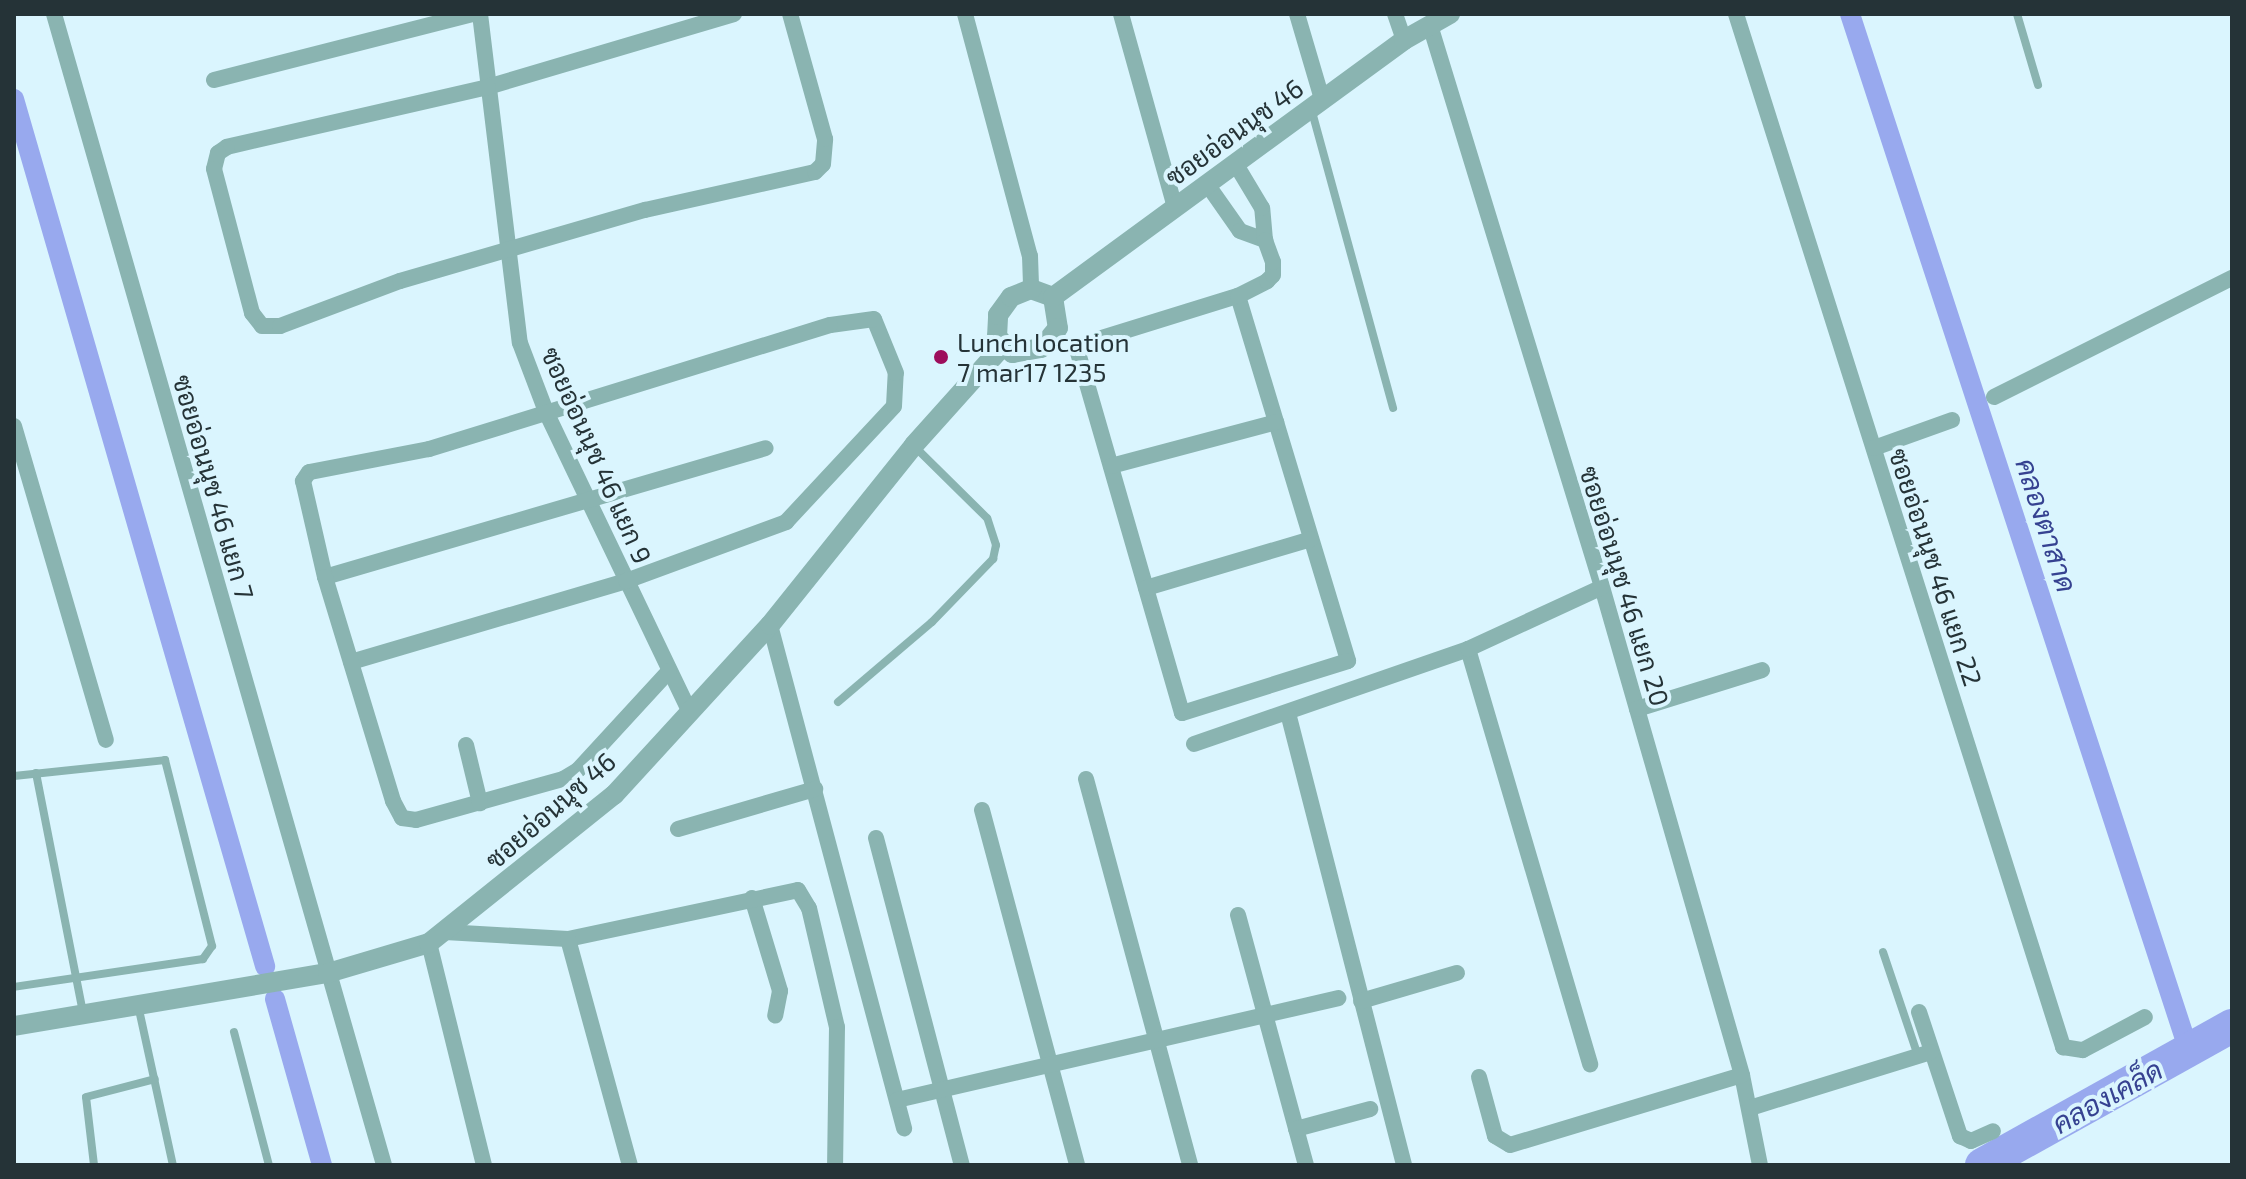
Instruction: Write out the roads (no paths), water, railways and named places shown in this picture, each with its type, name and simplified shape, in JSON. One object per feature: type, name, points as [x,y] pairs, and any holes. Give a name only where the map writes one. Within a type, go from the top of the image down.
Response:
[{"type":"street","name":"ซอยอ่อนนุช 46 แยก 7","points":[[54,14],[384,1165]]},
{"type":"street","points":[[214,80],[473,14]]},
{"type":"street","name":"ซอยอ่อนนุช 46 แยก 9","points":[[480,14],[520,343],[547,414],[591,500],[626,581],[690,712]]},
{"type":"street","points":[[734,14],[488,87],[227,147],[218,153],[214,169],[252,313],[262,326],[280,326],[400,281],[645,210],[815,172],[823,164],[825,139],[790,14]]},
{"type":"street","points":[[965,14],[1027,245],[1031,289]]},
{"type":"street","points":[[1121,14],[1175,208]]},
{"type":"street","points":[[1297,14],[1316,103]]},
{"type":"street","points":[[1395,14],[1404,40]]},
{"type":"street","name":"ซอยอ่อนนุช 46","points":[[1053,297],[1404,40],[1450,14]]},
{"type":"street","name":"ซอยอ่อนนุช 46 แยก 22","points":[[1736,14],[2063,1047],[2083,1050],[2145,1017]]},
{"type":"street","name":"ซอยอ่อนนุช 46 แยก 20","points":[[1430,25],[1602,587],[1742,1075],[1760,1165]]},
{"type":"street","points":[[1235,163],[1262,208],[1273,275],[1238,296],[1076,346],[1182,713],[1348,661],[1238,296]]},
{"type":"street","points":[[1207,184],[1240,231],[1265,240]]},
{"type":"street","points":[[1994,397],[2232,278]]},
{"type":"street","points":[[1031,289],[1053,297],[1060,315],[1052,340],[1026,352],[1002,347],[997,328],[1002,305],[1031,289]]},
{"type":"street","points":[[351,662],[626,581],[786,522],[894,406],[896,373],[878,324],[858,317],[429,449],[309,472],[303,496],[351,662],[402,818],[416,820],[547,785],[578,770],[669,671]]},
{"type":"street","name":"ซอยอ่อนนุช 46","points":[[14,1026],[328,973],[437,938],[614,795],[770,625],[914,445],[1002,347]]},
{"type":"street","points":[[1874,448],[1952,420]]},
{"type":"street","points":[[1111,466],[1276,422]]},
{"type":"street","points":[[14,426],[106,740]]},
{"type":"street","points":[[325,577],[765,448]]},
{"type":"street","points":[[1146,588],[1311,539]]},
{"type":"street","points":[[1194,744],[1468,649],[1602,587]]},
{"type":"street","points":[[770,625],[904,1128]]},
{"type":"street","points":[[1468,649],[1590,1064]]},
{"type":"street","points":[[1637,709],[1762,670]]},
{"type":"street","points":[[1288,713],[1404,1165]]},
{"type":"street","points":[[466,745],[480,803]]},
{"type":"street","points":[[1086,779],[1190,1165]]},
{"type":"street","points":[[678,829],[815,789]]},
{"type":"street","points":[[982,810],[1077,1165]]},
{"type":"street","points":[[876,838],[962,1165]]},
{"type":"street","points":[[484,1165],[437,938],[568,939],[798,890],[809,908],[837,1027],[835,1165]]},
{"type":"street","points":[[752,898],[780,991],[775,1016]]},
{"type":"street","points":[[1238,915],[1306,1165]]},
{"type":"street","points":[[568,939],[630,1165]]},
{"type":"street","points":[[1361,1001],[1457,973]]},
{"type":"street","points":[[897,1100],[1155,1036],[1266,1017],[1338,998]]},
{"type":"street","points":[[1919,1012],[1924,1054],[1960,1136],[1971,1141],[1993,1131]]},
{"type":"street","points":[[1750,1108],[1924,1054]]},
{"type":"street","points":[[1479,1077],[1495,1136],[1510,1145],[1742,1075]]},
{"type":"street","points":[[1296,1129],[1370,1109]]},
{"type":"lane","points":[[2017,14],[2038,85]]},
{"type":"lane","points":[[1316,103],[1393,408]]},
{"type":"lane","points":[[838,702],[932,622],[993,559],[996,545],[987,518],[914,445]]},
{"type":"lane","points":[[14,776],[165,760],[212,946],[203,959],[76,975],[14,987]]},
{"type":"lane","points":[[36,773],[84,1014]]},
{"type":"lane","points":[[1883,952],[1924,1054]]},
{"type":"lane","points":[[138,1005],[173,1165]]},
{"type":"lane","points":[[234,1032],[269,1165]]},
{"type":"lane","points":[[94,1165],[86,1097],[155,1079]]},
{"type":"waterway","name":"คลองตาสาด","points":[[1850,14],[2190,1054]]},
{"type":"waterway","points":[[14,99],[265,966]]},
{"type":"waterway","points":[[275,999],[322,1165]]},
{"type":"waterway","name":"คลองเคล็ด","points":[[1982,1165],[2232,1026]]},
{"type":"place","name":"Lunch location 7 mar17 1235","points":[[941,357]]}]
